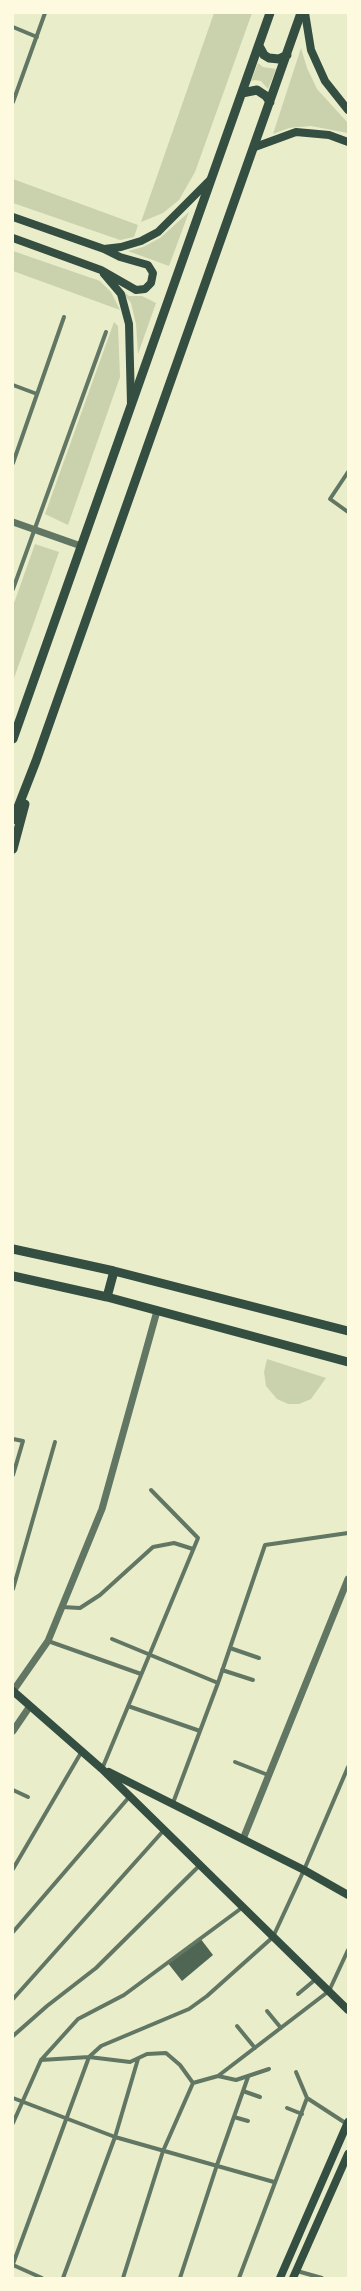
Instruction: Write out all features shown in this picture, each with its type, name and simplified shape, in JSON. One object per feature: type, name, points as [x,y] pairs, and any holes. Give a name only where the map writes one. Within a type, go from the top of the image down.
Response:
[{"type":"main road","points":[[13,739],[270,13]]},
{"type":"main road","points":[[13,820],[36,761],[301,13]]},
{"type":"main road","points":[[305,13],[311,50],[325,81],[348,110]]},
{"type":"main road","points":[[259,46],[260,51],[269,58],[279,59],[287,55]]},
{"type":"main road","points":[[242,93],[257,90],[266,96],[270,102]]},
{"type":"main road","points":[[254,147],[296,132],[329,135],[348,142]]},
{"type":"main road","points":[[104,249],[134,243],[158,232],[212,178]]},
{"type":"main road","points":[[13,217],[104,249],[120,257],[148,265],[153,273],[151,283],[145,289],[136,290],[102,270],[13,238]]},
{"type":"main road","points":[[102,270],[120,294],[128,316],[131,346],[131,407]]},
{"type":"main road","points":[[13,849],[36,761]]},
{"type":"main road","points":[[13,1249],[114,1271],[348,1331]]},
{"type":"main road","points":[[107,1298],[114,1271]]},
{"type":"main road","points":[[13,1276],[107,1298],[348,1362]]},
{"type":"main road","points":[[13,1691],[102,1769],[348,2010]]},
{"type":"main road","points":[[102,1769],[173,1803],[304,1870],[348,1895]]},
{"type":"main road","points":[[280,2278],[348,2123]]},
{"type":"main road","points":[[295,2274],[348,2154]]},
{"type":"street","points":[[13,102],[45,13]]},
{"type":"street","points":[[13,28],[37,37]]},
{"type":"street","points":[[13,464],[64,317]]},
{"type":"street","points":[[13,589],[106,332]]},
{"type":"street","points":[[13,385],[37,394]]},
{"type":"street","points":[[348,472],[330,499],[348,512]]},
{"type":"street","points":[[13,522],[81,546]]},
{"type":"street","points":[[13,1691],[48,1641],[102,1509],[157,1311]]},
{"type":"street","points":[[13,1439],[23,1441],[13,1475]]},
{"type":"street","points":[[13,1589],[55,1442]]},
{"type":"street","points":[[102,1769],[198,1538],[151,1490]]},
{"type":"street","points":[[173,1803],[218,1683],[265,1545],[348,1533]]},
{"type":"street","points":[[62,1607],[80,1608],[100,1595],[153,1547],[174,1543],[193,1548]]},
{"type":"street","points":[[243,1839],[348,1579]]},
{"type":"street","points":[[112,1639],[218,1683]]},
{"type":"street","points":[[48,1641],[141,1674]]},
{"type":"street","points":[[230,1648],[259,1658]]},
{"type":"street","points":[[222,1670],[253,1680]]},
{"type":"street","points":[[13,1731],[30,1706]]},
{"type":"street","points":[[128,1706],[200,1731]]},
{"type":"street","points":[[13,1870],[82,1751]]},
{"type":"street","points":[[236,1762],[268,1775]]},
{"type":"street","points":[[42,2278],[13,2265],[68,2119],[89,2057],[101,2046],[189,2009],[207,1996],[273,1937],[304,1870],[348,1767]]},
{"type":"street","points":[[13,1790],[28,1797]]},
{"type":"street","points":[[13,1932],[130,1796]]},
{"type":"street","points":[[13,1999],[164,1830]]},
{"type":"street","points":[[13,2036],[47,2006],[96,1968],[200,1865]]},
{"type":"street","points":[[13,2123],[41,2060],[78,2019],[124,1995],[243,1907]]},
{"type":"street","points":[[193,2083],[218,2076],[329,1992],[348,1950]]},
{"type":"street","points":[[298,1994],[316,1979]]},
{"type":"street","points":[[267,2011],[281,2028]]},
{"type":"street","points":[[237,2026],[255,2048]]},
{"type":"street","points":[[41,2060],[89,2057],[130,2062],[147,2054],[166,2053],[180,2065],[193,2083]]},
{"type":"street","points":[[63,2278],[115,2137],[138,2059]]},
{"type":"street","points":[[218,2076],[236,2080],[269,2069]]},
{"type":"street","points":[[296,2072],[307,2098],[348,2123]]},
{"type":"street","points":[[180,2278],[248,2077]]},
{"type":"street","points":[[123,2278],[163,2151],[193,2083]]},
{"type":"street","points":[[243,2091],[260,2097]]},
{"type":"street","points":[[13,2098],[115,2137],[274,2182]]},
{"type":"street","points":[[239,2278],[307,2098]]},
{"type":"street","points":[[287,2108],[302,2114]]},
{"type":"street","points":[[234,2117],[248,2121]]},
{"type":"street","points":[[295,2274],[322,2278]]},
{"type":"green space","points":[[214,13],[252,13],[195,172],[179,200],[163,213],[141,222]]},
{"type":"green space","points":[[301,48],[307,68],[317,89],[348,123],[348,133],[311,126],[289,128],[273,134]]},
{"type":"green space","points":[[258,63],[263,67],[276,69],[268,89],[261,81],[251,81]]},
{"type":"green space","points":[[13,179],[138,225],[134,237],[120,240],[13,203]]},
{"type":"green space","points":[[189,212],[169,266],[128,251],[143,247],[160,238]]},
{"type":"green space","points":[[13,251],[100,281],[111,292],[120,310],[13,271]]},
{"type":"green space","points":[[118,287],[129,296],[142,296],[156,303],[138,354],[136,324],[131,303]]},
{"type":"green space","points":[[114,322],[118,326],[120,377],[68,525],[45,514]]},
{"type":"green space","points":[[35,544],[59,552],[13,681],[13,606]]},
{"type":"green space","points":[[267,1359],[326,1378],[311,1399],[299,1404],[288,1404],[277,1399],[266,1386],[264,1372]]},
{"type":"building","points":[[200,1938],[213,1955],[182,1981],[167,1962]]}]
